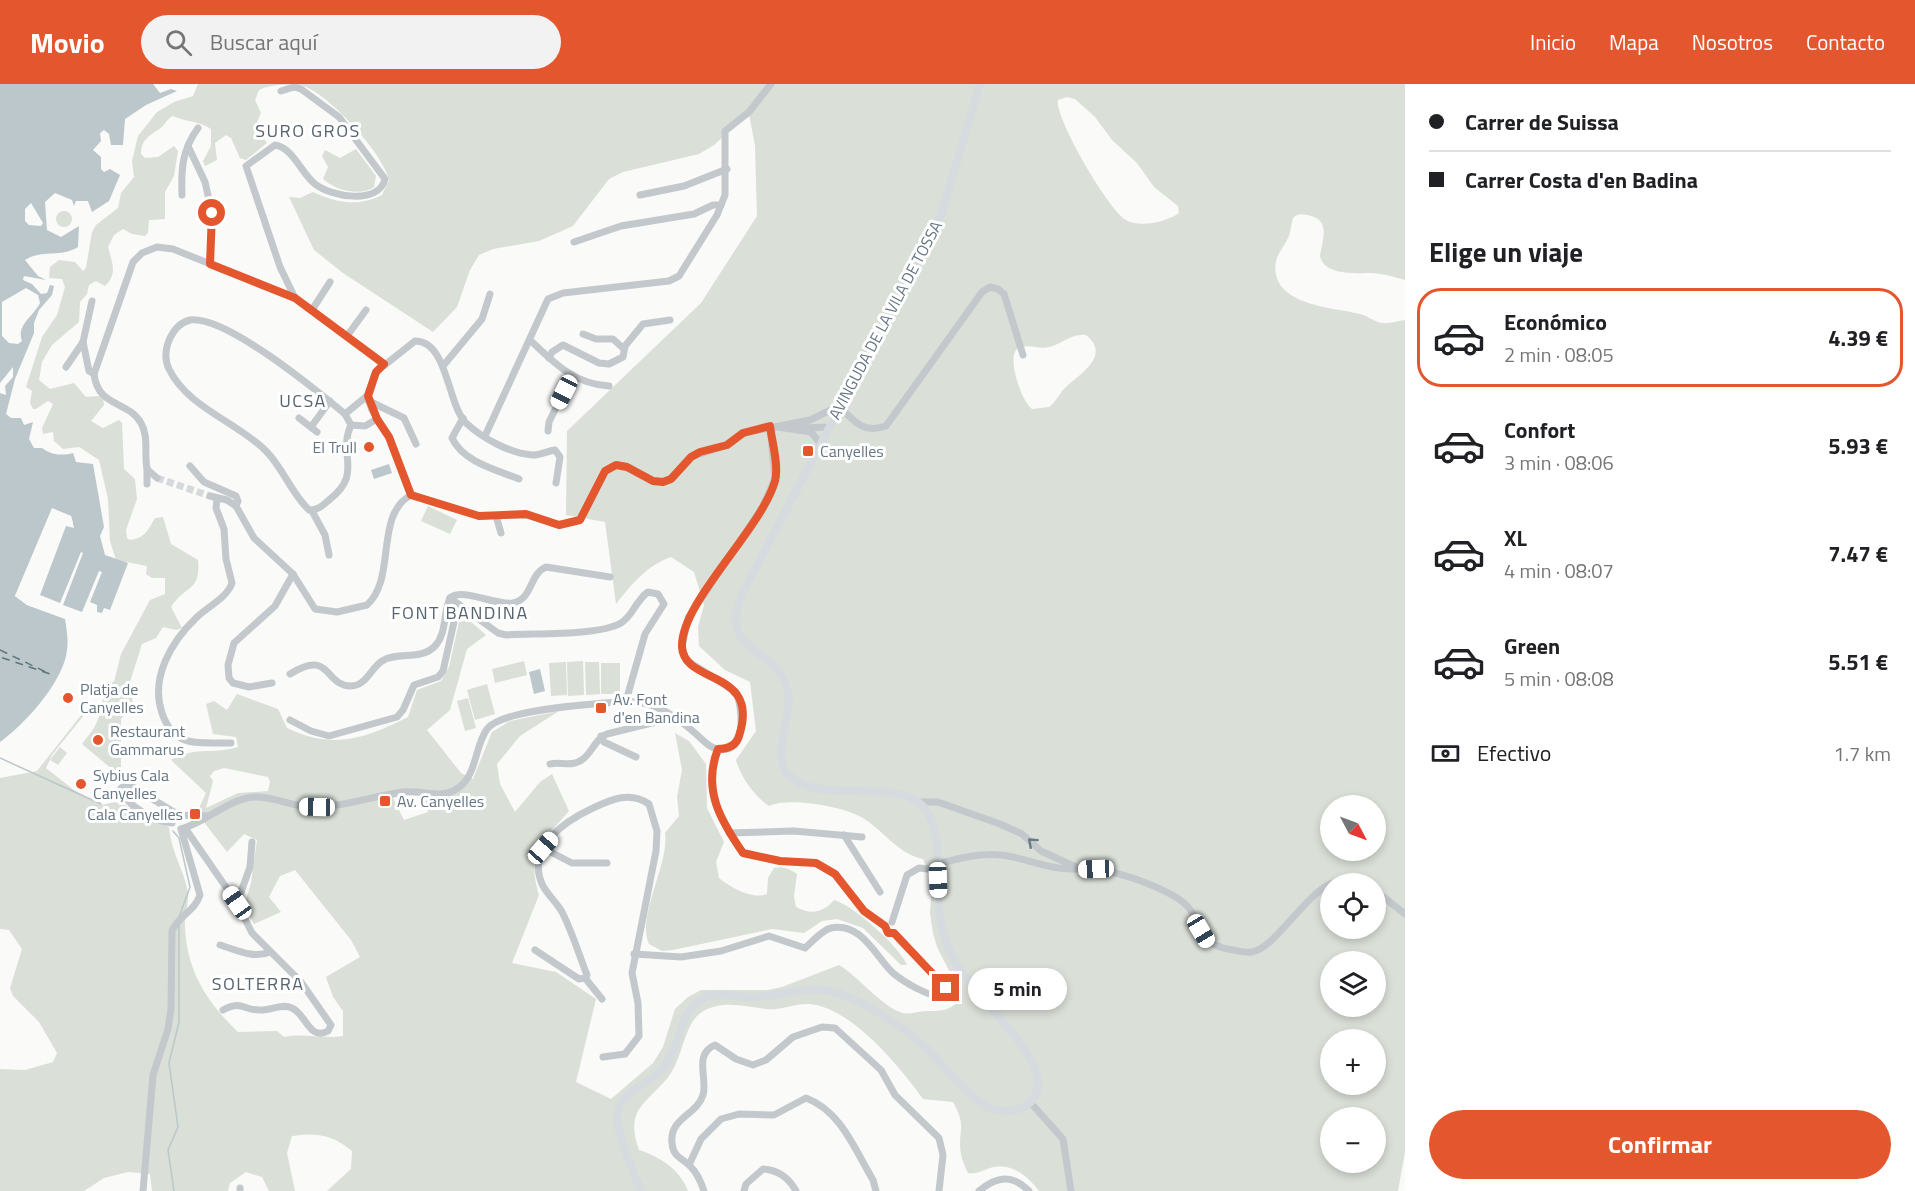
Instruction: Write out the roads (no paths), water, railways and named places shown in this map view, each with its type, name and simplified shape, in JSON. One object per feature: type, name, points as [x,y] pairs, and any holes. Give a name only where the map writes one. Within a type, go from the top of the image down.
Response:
[{"type":"main road","name":"AVINGUDA DE LA VILA DE TOSSA","points":[[918,802],[893,794],[808,788],[791,778],[783,769],[781,755],[789,706],[787,688],[779,672],[743,641],[735,628],[735,609],[828,427],[941,215],[980,84]]},
{"type":"main road","points":[[641,1191],[620,1129],[618,1111],[627,1095],[663,1068],[673,1052],[682,1024],[696,1004],[707,997],[768,996],[810,989],[833,992],[860,1004],[926,1047],[956,1080],[987,1107],[1006,1113],[1026,1106],[1036,1095],[1038,1080],[1033,1065],[1019,1042],[957,967],[950,951],[940,922],[934,823],[918,802]]},
{"type":"street","points":[[485,436],[543,308],[553,296],[669,281],[679,276],[725,195],[727,169],[725,130],[749,112],[771,84]]},
{"type":"street","points":[[281,91],[294,87],[301,89],[339,117],[385,179],[380,190],[374,194],[360,196],[335,193],[315,184],[285,149],[275,145],[246,166],[280,267],[295,298]]},
{"type":"street","points":[[182,195],[181,164],[198,128]]},
{"type":"street","points":[[188,146],[205,182],[212,213],[210,264]]},
{"type":"street","points":[[640,195],[684,186],[727,169]]},
{"type":"street","points":[[574,242],[621,226],[694,214],[712,205],[721,205]]},
{"type":"street","points":[[94,374],[117,303],[137,257],[150,249],[165,248],[295,298],[384,364]]},
{"type":"street","points":[[312,310],[330,282]]},
{"type":"street","points":[[411,495],[466,513],[496,516],[526,514],[559,525],[570,524],[580,520],[605,471],[616,465],[627,467],[653,481],[663,482],[671,479],[691,457],[700,452],[727,445],[743,433],[810,420],[839,406],[862,428],[873,430],[886,426],[982,292],[990,287],[1004,294],[1023,355]]},
{"type":"street","points":[[443,366],[482,319],[490,294]]},
{"type":"street","points":[[66,368],[83,342],[92,301]]},
{"type":"street","points":[[346,336],[366,310]]},
{"type":"street","points":[[329,555],[325,536],[312,511],[301,502],[265,450],[181,387],[166,360],[171,337],[181,324],[190,320],[209,323],[258,348],[330,401],[345,414],[346,420],[351,425],[365,426],[377,419]]},
{"type":"street","points":[[549,358],[552,352],[563,345],[600,363],[609,364],[623,357],[624,349],[645,322],[670,320]]},
{"type":"street","points":[[583,334],[597,339],[612,339],[624,349]]},
{"type":"street","points":[[530,340],[572,377],[595,385],[609,386]]},
{"type":"street","points":[[345,414],[368,398],[376,372],[384,364],[415,341],[423,341],[429,345],[443,366],[463,418],[485,436],[509,449],[533,455],[555,450],[560,457],[556,483]]},
{"type":"street","points":[[83,342],[89,371],[94,374],[103,396],[132,413],[141,423],[146,440],[147,484]]},
{"type":"street","points":[[548,431],[549,422],[572,377]]},
{"type":"street","points":[[368,398],[377,419],[389,437],[411,495]]},
{"type":"street","points":[[368,398],[404,418],[416,444]]},
{"type":"street","points":[[299,418],[314,429],[330,401]]},
{"type":"street","points":[[804,411],[810,420]]},
{"type":"street","points":[[463,418],[454,430],[452,438],[455,445],[470,457],[519,479]]},
{"type":"street","points":[[312,511],[344,488],[349,468],[346,439],[351,425]]},
{"type":"street","points":[[770,426],[811,432],[820,443]]},
{"type":"street","points":[[184,828],[254,797],[317,807],[404,792],[445,793],[453,791],[470,776],[485,734],[499,720],[569,705],[626,701],[644,703],[676,717],[707,744],[718,749],[732,747],[737,741],[741,720],[740,700],[736,692],[728,684],[697,669],[686,660],[682,647],[688,618],[762,508],[775,479],[770,426]]},
{"type":"street","points":[[789,428],[828,427]]},
{"type":"street","points":[[190,466],[204,482],[226,489],[236,496],[238,501],[236,506]]},
{"type":"street","points":[[147,469],[157,478]]},
{"type":"street","points":[[231,743],[189,742],[177,737],[165,722],[159,700],[163,664],[171,649],[196,618],[228,591],[232,583],[226,559],[224,529],[214,497],[227,500],[236,506],[254,538],[293,574],[308,601],[318,610],[350,611],[367,605],[377,587],[396,507],[411,495]]},
{"type":"street","points":[[496,516],[501,533]]},
{"type":"street","points":[[290,674],[306,664],[314,664],[343,684],[352,686],[364,681],[384,660],[426,653],[433,648],[440,637],[450,598],[456,594],[506,604],[516,603],[526,596],[535,577],[546,567],[610,577]]},
{"type":"street","points":[[272,683],[259,687],[233,683],[229,676],[228,659],[237,638],[269,613],[293,574]]},
{"type":"street","points":[[450,598],[501,634],[597,631],[624,621],[648,592],[658,594],[663,599],[663,607],[645,634],[626,701]]},
{"type":"street","points":[[290,720],[311,731],[329,736],[397,717],[404,710],[414,685],[438,676],[443,671],[458,604]]},
{"type":"street","points":[[550,764],[573,764],[581,760],[601,736],[676,717]]},
{"type":"street","points":[[601,736],[604,742],[636,757]]},
{"type":"street","points":[[718,749],[712,769],[712,796],[729,833],[743,853],[780,861],[816,863],[835,874],[864,911],[889,924]]},
{"type":"street","points":[[213,815],[177,814],[128,784],[121,788],[123,795],[132,805],[161,820],[184,828],[237,903],[252,933],[301,982],[331,1025],[324,1033],[314,1031],[297,1010],[289,1006],[259,1010],[240,1004],[223,1010]]},
{"type":"street","points":[[585,978],[587,975],[564,915],[543,886],[539,875],[543,848],[566,821],[612,799],[639,797],[649,804],[657,831],[656,851],[632,973],[638,1003],[639,1036],[625,1054],[603,1057]]},
{"type":"street","points":[[918,802],[938,802],[1000,824],[1022,834],[1041,851],[1083,870]]},
{"type":"street","points":[[172,823],[177,814]]},
{"type":"street","points":[[144,1188],[153,1076],[168,1029],[171,1009],[172,931],[176,922],[197,903],[200,895],[184,828],[187,816]]},
{"type":"street","points":[[729,833],[794,831],[862,837]]},
{"type":"street","points":[[844,835],[880,892]]},
{"type":"street","points":[[237,903],[250,867],[252,842]]},
{"type":"street","points":[[543,848],[572,864],[607,863]]},
{"type":"street","points":[[634,954],[681,957],[721,951],[770,936],[805,948],[829,928],[842,928],[863,937],[894,973],[935,997],[944,998],[947,993],[946,988],[894,933],[887,932],[907,875],[919,868],[938,867],[974,855],[1001,855],[1057,868],[1096,869],[1116,874],[1174,896],[1196,915],[1208,944],[1216,948],[1251,952],[1262,948],[1309,899],[1320,892]]},
{"type":"street","points":[[1386,899],[1405,914]]},
{"type":"street","points":[[220,945],[260,956],[270,951]]},
{"type":"street","points":[[535,950],[579,979],[585,978]]},
{"type":"street","points":[[585,978],[602,999]]},
{"type":"street","points":[[704,1191],[698,1175],[674,1153],[673,1131],[678,1121],[702,1098],[705,1086],[703,1057],[710,1047],[720,1047],[736,1059],[753,1065],[766,1060],[793,1036],[822,1027],[835,1028],[881,1070],[895,1095],[939,1138],[943,1155],[939,1191]]},
{"type":"street","points":[[689,1165],[701,1139],[721,1119],[739,1114],[774,1115],[807,1098],[829,1110],[839,1122],[873,1180],[876,1191]]},
{"type":"street","points":[[1030,1102],[1064,1139],[1071,1191]]},
{"type":"street","points":[[744,1191],[746,1184],[763,1169],[771,1170],[786,1178],[796,1191]]},
{"type":"street","points":[[979,1191],[998,1178],[1011,1178],[1029,1191]]},
{"type":"waterway","points":[[0,758],[101,804]]},
{"type":"waterway","points":[[173,831],[179,838],[190,887],[179,917]]},
{"type":"waterway","points":[[174,1191],[168,1150],[178,1127],[169,1063],[179,1022],[179,925]]},
{"type":"tunnel","points":[[157,478],[210,496]]},
{"type":"place","name":"El Trull","points":[[369,447]]},
{"type":"place","name":"Canyelles","points":[[808,451]]},
{"type":"place","name":"Platja de Canyelles","points":[[68,698]]},
{"type":"place","name":"Av. Font d'en Bandina","points":[[601,708]]},
{"type":"place","name":"Restaurant Gammarus","points":[[98,740]]},
{"type":"place","name":"Sybius Cala Canyelles","points":[[81,784]]},
{"type":"place","name":"Av. Canyelles","points":[[385,801]]},
{"type":"place","name":"Cala Canyelles","points":[[195,814]]},
{"type":"district","name":"SURO GROS","points":[[308,130]]},
{"type":"district","name":"UCSA","points":[[303,400]]},
{"type":"district","name":"FONT BANDINA","points":[[460,612]]},
{"type":"district","name":"SOLTERRA","points":[[258,983]]}]
